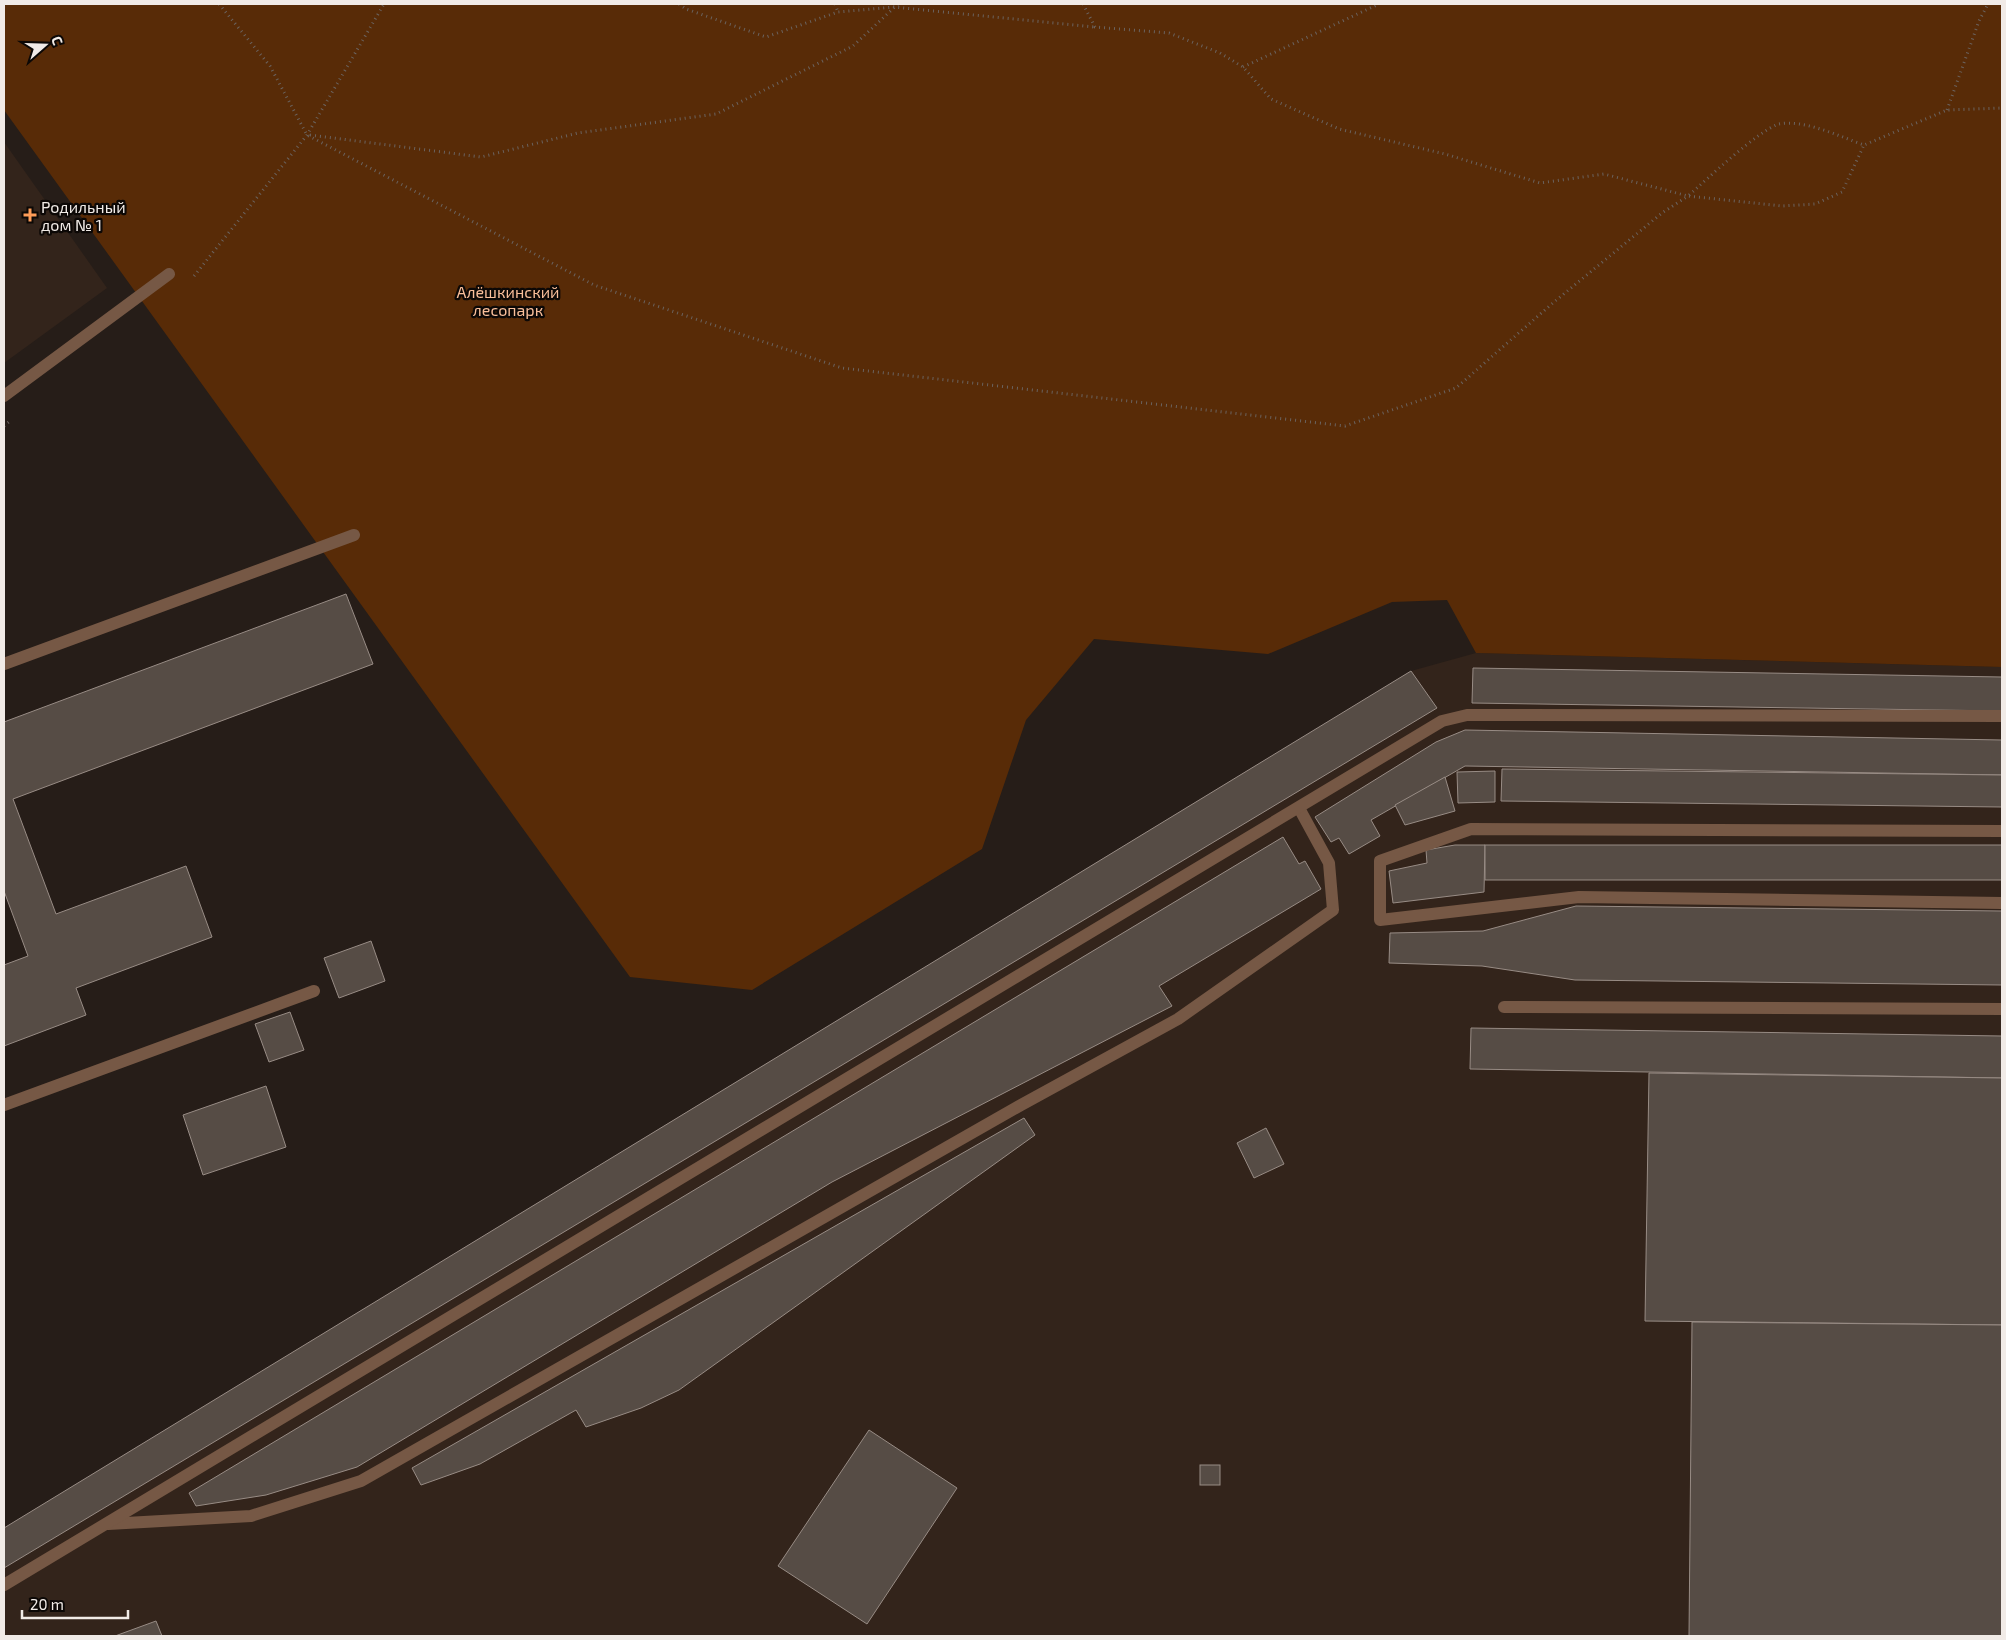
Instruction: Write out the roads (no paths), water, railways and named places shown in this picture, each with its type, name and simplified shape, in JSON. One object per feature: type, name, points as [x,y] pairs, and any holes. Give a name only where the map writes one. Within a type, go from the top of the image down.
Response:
[{"type":"lane","points":[[4,396],[169,274]]},
{"type":"lane","points":[[4,664],[354,535]]},
{"type":"lane","points":[[4,1585],[1442,721],[1467,715],[2002,716]]},
{"type":"lane","points":[[104,1525],[251,1516],[362,1481],[1021,1105],[1178,1019],[1333,910],[1329,863],[1299,808]]},
{"type":"lane","points":[[2002,831],[1471,829],[1380,860],[1380,920],[1579,896],[2002,902]]},
{"type":"lane","points":[[4,1105],[314,991]]},
{"type":"lane","points":[[1504,1007],[2002,1010]]},
{"type":"place","name":"Родильный дом № 1","points":[[30,215]]},
{"type":"park label","name":"Алёшкинский лесопарк","points":[[508,300]]}]
